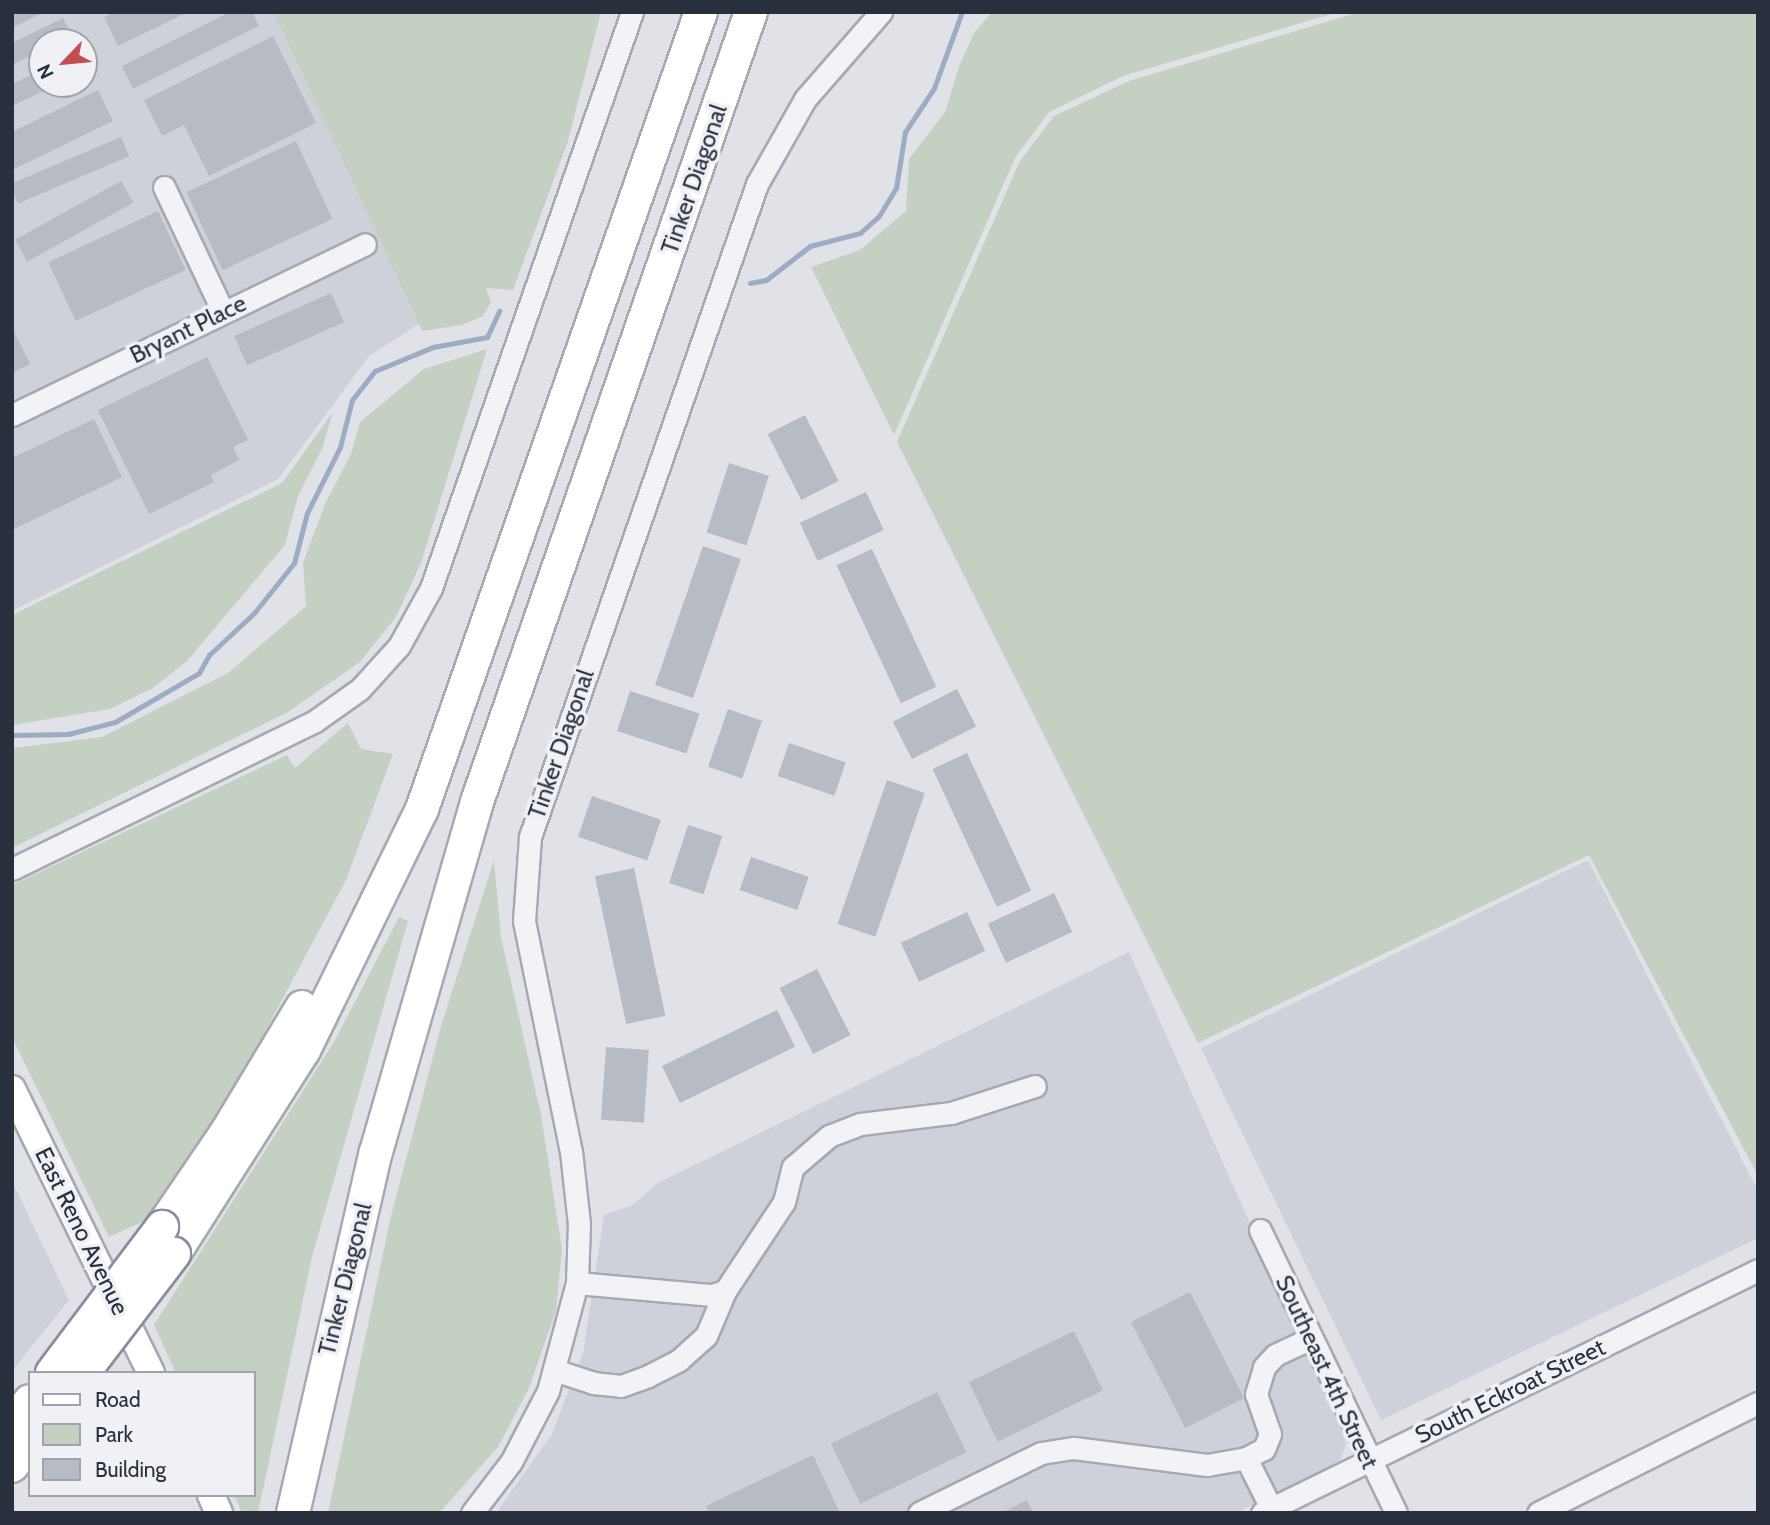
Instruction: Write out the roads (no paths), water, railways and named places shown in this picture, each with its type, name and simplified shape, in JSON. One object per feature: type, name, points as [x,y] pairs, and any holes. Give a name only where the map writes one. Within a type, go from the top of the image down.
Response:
[{"type":"highway","points":[[620,247],[685,12]]},
{"type":"highway","name":"Tinker Diagonal","points":[[84,1371],[168,1241],[304,1050],[370,922],[422,809],[455,706],[620,247],[701,12]]},
{"type":"highway","name":"Tinker Diagonal","points":[[293,1513],[376,1152],[477,802],[751,12]]},
{"type":"highway","points":[[739,49],[761,12]]},
{"type":"highway","points":[[54,1371],[168,1241]]},
{"type":"highway","points":[[12,1423],[28,1403]]},
{"type":"highway","points":[[12,1466],[28,1446]]},
{"type":"main road","name":"East Reno Avenue","points":[[12,1089],[150,1371]]},
{"type":"main road","points":[[212,1497],[219,1513]]},
{"type":"street","points":[[12,869],[315,721],[360,689],[399,646],[436,575],[632,12]]},
{"type":"street","name":"Tinker Diagonal","points":[[472,1513],[511,1462],[557,1371],[577,1283],[579,1224],[573,1164],[524,921],[530,837],[757,184],[805,99],[881,12]]},
{"type":"street","points":[[164,187],[223,312]]},
{"type":"street","name":"Bryant Place","points":[[12,415],[365,244]]},
{"type":"street","points":[[557,1371],[593,1383],[621,1386],[679,1360],[706,1336],[725,1291],[784,1202],[793,1167],[829,1136],[860,1124],[951,1113],[1035,1086]]},
{"type":"street","name":"Southeast 4th Street","points":[[1260,1230],[1396,1513]]},
{"type":"street","name":"South Eckroat Street","points":[[1267,1511],[1758,1270]]},
{"type":"street","points":[[577,1283],[712,1295],[725,1291]]},
{"type":"street","points":[[919,1513],[1041,1453],[1074,1447],[1207,1465],[1246,1458],[1264,1449],[1270,1434],[1256,1394],[1265,1367],[1275,1355],[1311,1338]]},
{"type":"street","points":[[1538,1513],[1758,1404]]},
{"type":"street","points":[[1246,1458],[1267,1511]]},
{"type":"waterway","points":[[750,283],[766,280],[810,246],[860,233],[879,216],[896,188],[905,132],[934,88],[962,12]]},
{"type":"waterway","points":[[12,735],[68,734],[115,722],[199,673],[209,655],[254,613],[294,563],[307,513],[340,447],[352,400],[375,371],[433,347],[487,337],[499,311]]}]
